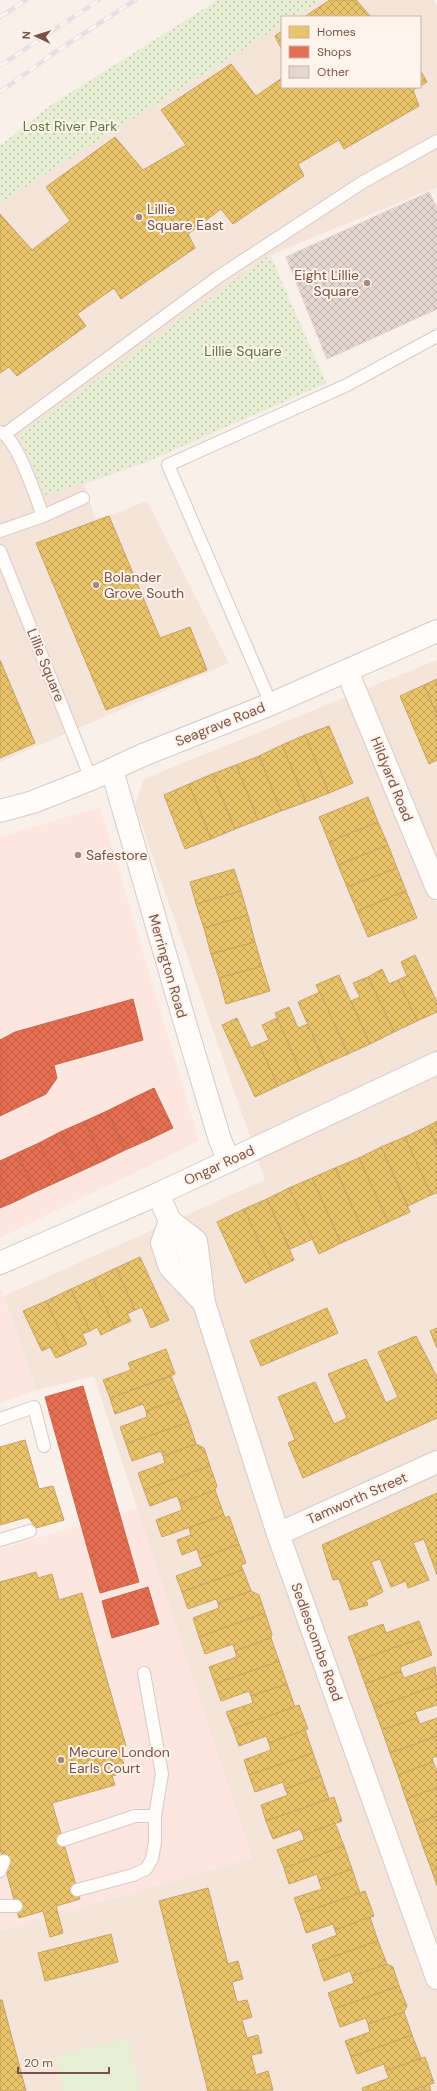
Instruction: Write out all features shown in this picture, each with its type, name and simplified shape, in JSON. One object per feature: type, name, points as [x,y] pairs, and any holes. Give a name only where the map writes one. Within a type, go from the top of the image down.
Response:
[{"type":"street","name":"Seagrave Road","points":[[0,811],[33,802],[91,779],[143,755],[271,704],[437,631]]},
{"type":"street","name":"Hildyard Road","points":[[347,671],[437,888]]},
{"type":"street","name":"Merrington Road","points":[[112,770],[196,1060],[220,1140],[229,1161]]},
{"type":"street","name":"Ongar Road","points":[[0,1263],[158,1194],[437,1063]]},
{"type":"street","name":"Sedlescombe Road","points":[[158,1194],[170,1221],[196,1241],[204,1303],[278,1534],[437,1978]]},
{"type":"street","name":"Sedlescombe Road","points":[[170,1221],[162,1243],[170,1267],[204,1303]]},
{"type":"street","name":"Tamworth Street","points":[[278,1534],[437,1462]]},
{"type":"lane","points":[[43,516],[14,446],[2,433],[218,277],[363,182],[437,141]]},
{"type":"lane","points":[[271,704],[168,465],[346,385],[437,336]]},
{"type":"lane","points":[[0,531],[43,516],[83,498]]},
{"type":"lane","name":"Lillie Square","points":[[0,551],[91,779]]},
{"type":"lane","points":[[0,1419],[34,1408],[44,1446]]},
{"type":"lane","points":[[0,1540],[30,1531]]},
{"type":"lane","points":[[77,1890],[133,1875],[146,1869],[152,1859],[155,1842],[155,1816],[162,1774],[144,1673]]},
{"type":"lane","points":[[63,1840],[134,1816],[155,1816]]},
{"type":"lane","points":[[0,1906],[16,1906]]},
{"type":"shaded area","name":"Lillie Square","points":[[322,0],[434,0],[437,8],[437,187],[270,255],[326,383],[144,463],[84,484],[95,518],[109,516],[147,501],[229,663],[0,762],[0,203],[281,26],[281,88],[421,88],[421,16],[297,16]]},
{"type":"shaded area","points":[[437,660],[437,2091],[0,2091],[0,1931],[252,1858],[94,1376],[37,1390],[4,1296],[265,1180],[135,805],[144,779]]},
{"type":"shaded area","points":[[100,807],[199,1141],[0,1238],[0,837]]},
{"type":"shaded area","points":[[0,1287],[37,1390],[0,1403]]},
{"type":"shaded area","points":[[137,1508],[252,1858],[0,1931],[0,1549]]},
{"type":"green space","name":"Lost River Park","points":[[218,0],[322,0],[297,16],[281,16],[281,26],[0,203],[0,146],[51,105]]},
{"type":"green space","name":"Lillie Square","points":[[270,255],[326,383],[144,463],[45,496],[19,435]]},
{"type":"green space","points":[[129,2038],[141,2091],[63,2091],[55,2055]]},
{"type":"building: Homes","points":[[330,0],[356,0],[370,16],[306,16]]},
{"type":"building: Homes","points":[[281,32],[281,48],[275,36]]},
{"type":"building: Homes","name":"Lillie Square East","points":[[231,64],[256,96],[281,79],[281,88],[416,88],[413,90],[419,106],[344,149],[339,140],[298,164],[304,176],[233,224],[221,209],[188,234],[195,248],[121,299],[114,288],[77,314],[86,326],[17,376],[9,367],[0,373],[0,214],[32,250],[70,221],[46,187],[115,137],[143,170],[186,145],[161,110]]},
{"type":"building: Homes","points":[[421,72],[427,82],[421,85]]},
{"type":"building: Homes","name":"Bolander Grove South","points":[[109,516],[160,638],[190,627],[207,670],[106,710],[36,543]]},
{"type":"building: Homes","points":[[0,660],[35,743],[0,758]]},
{"type":"building: Homes","points":[[437,679],[437,715],[424,685]]},
{"type":"building: Homes","points":[[424,685],[437,715],[437,760],[429,764],[400,696]]},
{"type":"building: Homes","points":[[329,726],[353,783],[329,793],[305,735]]},
{"type":"building: Homes","points":[[305,735],[329,793],[306,802],[282,745]]},
{"type":"building: Homes","points":[[282,745],[306,802],[281,811],[259,756]]},
{"type":"building: Homes","points":[[259,756],[281,811],[258,820],[236,765]]},
{"type":"building: Homes","points":[[236,765],[258,820],[235,829],[212,774]]},
{"type":"building: Homes","points":[[212,774],[235,829],[211,839],[189,784]]},
{"type":"building: Homes","points":[[189,784],[211,839],[185,849],[164,795]]},
{"type":"building: Homes","points":[[368,797],[378,822],[329,842],[319,817]]},
{"type":"building: Homes","points":[[378,822],[388,845],[338,865],[329,842]]},
{"type":"building: Homes","points":[[388,845],[397,868],[347,887],[338,865]]},
{"type":"building: Homes","points":[[397,868],[406,891],[357,911],[347,887]]},
{"type":"building: Homes","points":[[234,869],[241,891],[196,904],[190,882]]},
{"type":"building: Homes","points":[[241,891],[248,915],[204,928],[196,904]]},
{"type":"building: Homes","points":[[406,891],[417,918],[368,937],[357,911]]},
{"type":"building: Homes","points":[[248,915],[255,942],[211,954],[204,928]]},
{"type":"building: Homes","points":[[255,942],[262,966],[219,978],[211,954]]},
{"type":"building: Homes","points":[[415,955],[437,1002],[437,1012],[417,1021],[398,980],[407,976],[401,962]]},
{"type":"building: Homes","points":[[262,966],[270,991],[226,1004],[219,978]]},
{"type":"building: Homes","points":[[382,969],[389,984],[398,980],[417,1021],[394,1032],[368,977]]},
{"type":"building: Homes","points":[[339,975],[370,1044],[348,1054],[316,985]]},
{"type":"building: Homes","points":[[368,977],[394,1032],[370,1044],[351,1001],[360,997],[353,983]]},
{"type":"building: Homes","points":[[320,992],[348,1054],[325,1064],[298,1002]]},
{"type":"building: Homes","points":[[289,1007],[298,1028],[308,1024],[325,1064],[302,1075],[275,1013]]},
{"type":"building: Homes","points":[[237,1018],[251,1048],[259,1044],[278,1086],[255,1097],[222,1025]]},
{"type":"building: Homes","points":[[277,1018],[302,1075],[278,1086],[259,1044],[269,1040],[262,1025]]},
{"type":"building: Homes","points":[[437,1121],[437,1146],[428,1126]]},
{"type":"building: Homes","points":[[428,1126],[437,1146],[437,1193],[431,1195],[405,1137]]},
{"type":"building: Homes","points":[[405,1137],[431,1195],[408,1206],[381,1147]]},
{"type":"building: Homes","points":[[381,1147],[410,1212],[388,1222],[359,1158]]},
{"type":"building: Homes","points":[[359,1158],[388,1222],[364,1233],[335,1168]]},
{"type":"building: Homes","points":[[335,1168],[364,1233],[341,1243],[312,1178]]},
{"type":"building: Homes","points":[[312,1178],[341,1243],[319,1254],[289,1188]]},
{"type":"building: Homes","points":[[289,1188],[313,1239],[290,1249],[267,1199]]},
{"type":"building: Homes","points":[[267,1199],[294,1260],[272,1270],[244,1209]]},
{"type":"building: Homes","points":[[244,1209],[272,1270],[245,1283],[217,1222]]},
{"type":"building: Homes","points":[[140,1257],[169,1320],[151,1328],[142,1307],[135,1310],[116,1268]]},
{"type":"building: Homes","points":[[116,1268],[135,1310],[127,1314],[131,1321],[115,1328],[93,1279]]},
{"type":"building: Homes","points":[[93,1279],[115,1328],[101,1335],[97,1327],[90,1331],[71,1289]]},
{"type":"building: Homes","points":[[71,1289],[90,1331],[82,1334],[87,1344],[70,1352],[46,1301]]},
{"type":"building: Homes","points":[[46,1301],[70,1352],[56,1358],[50,1347],[42,1351],[23,1311]]},
{"type":"building: Homes","points":[[327,1308],[338,1333],[261,1366],[250,1341]]},
{"type":"building: Homes","points":[[437,1328],[437,1348],[430,1331]]},
{"type":"building: Homes","points":[[416,1336],[437,1377],[437,1418],[303,1478],[288,1443],[295,1440],[278,1397],[315,1382],[334,1424],[347,1418],[328,1374],[366,1359],[386,1403],[398,1397],[378,1352]]},
{"type":"building: Homes","points":[[166,1349],[175,1374],[110,1398],[103,1380],[131,1370],[128,1363]]},
{"type":"building: Homes","points":[[171,1376],[180,1399],[146,1411],[143,1404],[115,1414],[110,1398]]},
{"type":"building: Homes","points":[[180,1399],[189,1422],[126,1444],[120,1427],[147,1417],[146,1411]]},
{"type":"building: Homes","points":[[189,1422],[196,1444],[163,1456],[161,1451],[132,1461],[126,1444]]},
{"type":"building: Homes","points":[[25,1440],[39,1489],[53,1486],[64,1520],[36,1528],[28,1517],[0,1525],[0,1447]]},
{"type":"building: Homes","points":[[196,1444],[204,1448],[210,1466],[144,1490],[138,1473],[165,1463],[163,1456]]},
{"type":"building: Homes","points":[[210,1466],[217,1486],[215,1490],[180,1503],[177,1496],[150,1506],[144,1490]]},
{"type":"building: Homes","points":[[215,1490],[224,1515],[162,1537],[156,1520],[182,1510],[180,1503]]},
{"type":"building: Homes","points":[[437,1493],[437,1575],[424,1539],[413,1543],[429,1580],[408,1588],[406,1581],[391,1587],[380,1559],[371,1562],[383,1592],[366,1600],[368,1605],[350,1610],[339,1579],[333,1580],[322,1545]]},
{"type":"building: Homes","points":[[224,1515],[225,1518],[229,1516],[239,1544],[200,1559],[197,1549],[182,1555],[177,1540],[191,1535],[189,1528]]},
{"type":"building: Homes","points":[[239,1544],[246,1563],[241,1565],[243,1570],[182,1592],[176,1576],[203,1566],[200,1559]]},
{"type":"building: Homes","points":[[243,1570],[251,1591],[218,1603],[216,1599],[188,1609],[182,1592]]},
{"type":"building: Homes","name":"Mecure London Earls Court","points":[[36,1572],[38,1578],[52,1574],[59,1600],[82,1593],[126,1746],[119,1748],[126,1772],[112,1776],[115,1785],[52,1803],[80,1899],[56,1906],[63,1933],[50,1937],[43,1911],[19,1918],[0,1849],[0,1582]]},
{"type":"building: Homes","points":[[251,1591],[259,1595],[265,1613],[199,1637],[193,1618],[219,1608],[218,1603]]},
{"type":"building: Homes","points":[[265,1613],[272,1634],[271,1638],[235,1651],[233,1644],[205,1654],[199,1637]]},
{"type":"building: Homes","points":[[419,1621],[425,1637],[357,1661],[348,1637],[383,1624],[386,1633]]},
{"type":"building: Homes","points":[[425,1637],[432,1655],[400,1667],[401,1671],[365,1684],[357,1661]]},
{"type":"building: Homes","points":[[271,1638],[279,1661],[215,1684],[209,1667],[237,1657],[235,1651]]},
{"type":"building: Homes","points":[[279,1661],[287,1684],[251,1696],[249,1691],[221,1701],[215,1684]]},
{"type":"building: Homes","points":[[435,1667],[437,1685],[374,1708],[365,1684],[401,1671],[404,1678]]},
{"type":"building: Homes","points":[[287,1684],[295,1707],[233,1729],[226,1712],[253,1703],[251,1696]]},
{"type":"building: Homes","points":[[437,1685],[437,1705],[415,1712],[417,1718],[382,1730],[374,1708]]},
{"type":"building: Homes","points":[[299,1705],[308,1729],[269,1743],[266,1736],[239,1746],[233,1729]]},
{"type":"building: Homes","points":[[417,1718],[420,1724],[437,1718],[437,1736],[390,1753],[382,1730]]},
{"type":"building: Homes","points":[[305,1730],[313,1753],[249,1775],[244,1760],[271,1750],[269,1743]]},
{"type":"building: Homes","points":[[437,1736],[437,1756],[432,1758],[433,1762],[398,1775],[390,1753]]},
{"type":"building: Homes","points":[[313,1753],[321,1776],[285,1789],[283,1782],[255,1792],[249,1775]]},
{"type":"building: Homes","points":[[433,1762],[437,1771],[437,1788],[406,1799],[398,1775]]},
{"type":"building: Homes","points":[[321,1776],[329,1799],[266,1821],[261,1805],[288,1795],[285,1789]]},
{"type":"building: Homes","points":[[437,1788],[437,1816],[415,1824],[406,1799]]},
{"type":"building: Homes","points":[[334,1797],[342,1821],[303,1835],[300,1829],[273,1839],[266,1821]]},
{"type":"building: Homes","points":[[437,1816],[437,1842],[423,1847],[415,1824]]},
{"type":"building: Homes","points":[[335,1823],[344,1846],[284,1868],[277,1850],[304,1840],[303,1835]]},
{"type":"building: Homes","points":[[437,1842],[437,1869],[432,1871],[423,1847]]},
{"type":"building: Homes","points":[[344,1846],[352,1869],[319,1881],[317,1874],[289,1884],[284,1868]]},
{"type":"building: Homes","points":[[352,1869],[360,1893],[300,1914],[294,1898],[322,1889],[319,1881]]},
{"type":"building: Homes","points":[[437,1869],[437,1886],[432,1871]]},
{"type":"building: Homes","points":[[208,1888],[228,1964],[238,1961],[243,1979],[232,1982],[237,2002],[247,2000],[252,2017],[242,2020],[247,2038],[258,2035],[262,2053],[251,2055],[256,2075],[268,2071],[273,2090],[208,2091],[159,1901]]},
{"type":"building: Homes","points":[[365,1891],[374,1916],[335,1930],[333,1924],[306,1933],[300,1914]]},
{"type":"building: Homes","points":[[370,1917],[378,1941],[318,1962],[312,1945],[337,1935],[335,1930]]},
{"type":"building: Homes","points":[[111,1934],[118,1962],[45,1981],[38,1953]]},
{"type":"building: Homes","points":[[378,1941],[387,1964],[352,1976],[350,1971],[324,1981],[318,1962]]},
{"type":"building: Homes","points":[[387,1964],[393,1967],[399,1986],[334,2009],[328,1993],[354,1983],[352,1976]]},
{"type":"building: Homes","points":[[399,1986],[407,2006],[404,2012],[368,2024],[366,2018],[340,2027],[334,2009]]},
{"type":"building: Homes","points":[[0,2000],[2,2000],[26,2091],[0,2091]]},
{"type":"building: Homes","points":[[404,2012],[412,2035],[351,2057],[345,2041],[370,2032],[368,2024]]},
{"type":"building: Homes","points":[[412,2035],[421,2058],[386,2071],[384,2064],[357,2074],[351,2057]]},
{"type":"building: Homes","points":[[425,2057],[434,2083],[411,2091],[363,2091],[362,2088],[389,2078],[386,2071]]},
{"type":"building: Homes","points":[[429,2084],[431,2091],[411,2091]]},
{"type":"building: Shops","points":[[133,999],[143,1040],[54,1065],[57,1078],[46,1094],[0,1116],[0,1040],[15,1032]]},
{"type":"building: Shops","points":[[154,1088],[173,1128],[148,1140],[129,1100]]},
{"type":"building: Shops","points":[[129,1100],[148,1140],[125,1150],[107,1111]]},
{"type":"building: Shops","points":[[107,1111],[125,1150],[103,1161],[85,1121]]},
{"type":"building: Shops","points":[[85,1121],[103,1161],[79,1172],[60,1132]]},
{"type":"building: Shops","points":[[60,1132],[79,1172],[57,1182],[39,1143]]},
{"type":"building: Shops","points":[[39,1143],[57,1182],[35,1192],[17,1153]]},
{"type":"building: Shops","points":[[17,1153],[35,1192],[12,1203],[0,1177],[0,1161]]},
{"type":"building: Shops","points":[[0,1177],[12,1203],[0,1208]]},
{"type":"building: Shops","points":[[83,1386],[139,1582],[100,1593],[45,1397]]},
{"type":"building: Shops","points":[[148,1587],[159,1624],[112,1638],[102,1601]]},
{"type":"building: Other","name":"Eight Lillie Square","points":[[429,192],[437,208],[437,309],[327,359],[286,257]]},
{"type":"railway","points":[[0,17],[26,0]]},
{"type":"railway","points":[[0,66],[99,0]]},
{"type":"railway","points":[[0,92],[54,53],[135,0]]},
{"type":"place","name":"Lillie Square East","points":[[139,217]]},
{"type":"place","name":"Eight Lillie Square","points":[[367,283]]},
{"type":"place","name":"Bolander Grove South","points":[[96,585]]},
{"type":"place","name":"Safestore","points":[[78,855]]},
{"type":"place","name":"Mecure London Earls Court","points":[[61,1760]]}]
